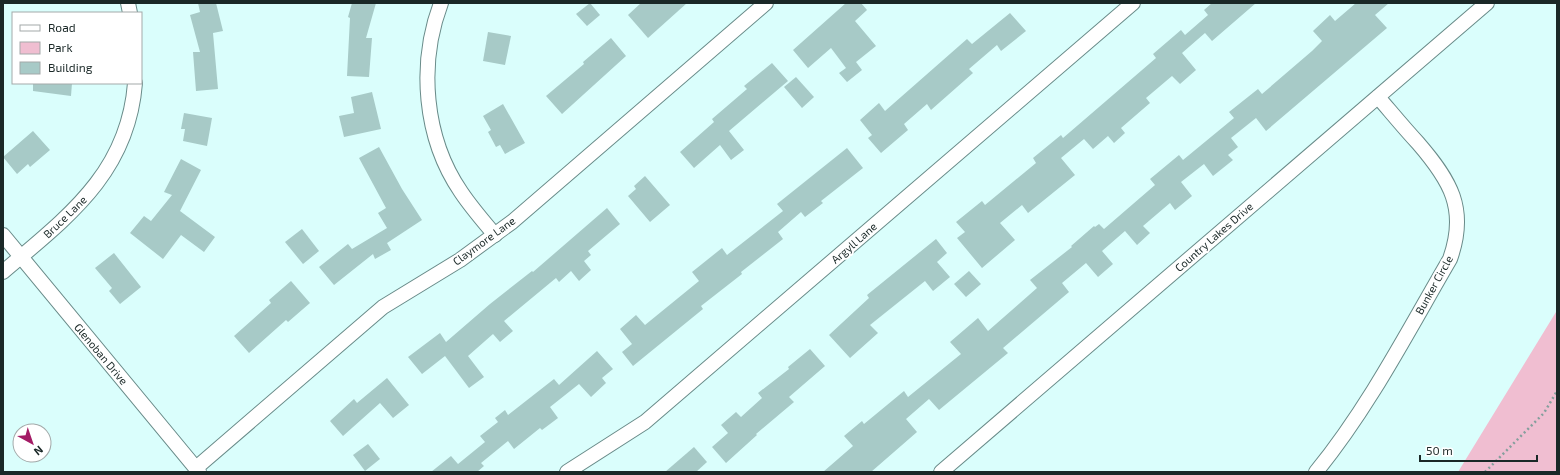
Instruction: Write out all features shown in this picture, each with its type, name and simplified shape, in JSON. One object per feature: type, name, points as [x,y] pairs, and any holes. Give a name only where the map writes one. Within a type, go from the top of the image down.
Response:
[{"type":"street","points":[[441,3],[434,26],[429,55],[428,91],[432,123],[438,143],[460,192],[495,235]]},
{"type":"street","name":"Claymore Lane","points":[[197,470],[383,307],[460,260],[495,235],[766,3]]},
{"type":"street","name":"Argyll Lane","points":[[567,472],[650,418],[1133,3]]},
{"type":"street","name":"Country Lakes Drive","points":[[941,472],[1487,3]]},
{"type":"street","name":"Bruce Lane","points":[[3,272],[83,202],[102,177],[114,156],[127,126],[136,84]]},
{"type":"street","name":"Bunker Circle","points":[[1316,472],[1337,446],[1361,410],[1450,259],[1456,238],[1458,224],[1455,201],[1444,175],[1378,97]]},
{"type":"street","name":"Glenoban Drive","points":[[3,235],[197,470]]},
{"type":"path","points":[[1485,472],[1544,413],[1557,391]]},
{"type":"green space","points":[[1557,309],[1557,472],[1458,472],[1556,312]]},
{"type":"building","points":[[198,3],[216,3],[223,31],[213,33],[218,89],[196,91],[193,52],[200,52],[190,15],[200,12]]},
{"type":"building","points":[[352,3],[376,3],[366,38],[372,38],[369,77],[347,76],[350,18],[348,17]]},
{"type":"building","points":[[590,3],[600,15],[587,26],[576,14]]},
{"type":"building","points":[[641,3],[687,3],[648,38],[628,15]]},
{"type":"building","points":[[846,3],[861,3],[867,10],[855,21],[876,46],[856,62],[862,70],[847,82],[839,73],[846,68],[831,48],[808,68],[793,50]]},
{"type":"building","points":[[1212,3],[1256,3],[1212,41],[1205,33],[1182,53],[1196,70],[1180,84],[1172,76],[1146,98],[1150,103],[1121,128],[1125,133],[1114,143],[1108,136],[1093,149],[1084,139],[1061,158],[1075,175],[1028,213],[1022,205],[1000,223],[1015,240],[982,268],[957,238],[965,232],[956,222],[982,201],[985,205],[1036,163],[1033,158],[1061,135],[1063,138],[1156,58],[1153,54],[1181,30],[1185,35],[1208,15],[1204,10]]},
{"type":"building","points":[[1356,3],[1389,3],[1375,15],[1387,28],[1266,131],[1256,118],[1231,138],[1238,147],[1228,155],[1233,160],[1213,176],[1204,164],[1181,182],[1192,196],[1175,210],[1170,203],[1143,226],[1150,233],[1137,245],[1125,231],[1102,251],[1113,264],[1098,277],[1086,263],[1062,283],[1069,292],[1003,348],[1008,353],[939,410],[929,399],[906,419],[917,432],[871,472],[823,472],[853,446],[844,436],[862,421],[864,424],[904,391],[908,397],[961,354],[950,342],[978,318],[988,331],[1037,288],[1030,280],[1072,247],[1071,246],[1094,226],[1095,227],[1099,224],[1104,229],[1155,185],[1150,179],[1179,155],[1183,160],[1234,118],[1229,112],[1258,89],[1262,94],[1312,51],[1322,41],[1313,31],[1330,15],[1335,21]]},
{"type":"building","points":[[1010,13],[1026,31],[1001,51],[997,45],[969,69],[973,73],[931,110],[927,104],[904,124],[908,130],[881,153],[868,138],[872,135],[860,120],[879,103],[885,111],[967,39],[972,44]]},
{"type":"building","points":[[488,32],[511,36],[505,65],[483,61]]},
{"type":"building","points":[[611,38],[626,56],[562,114],[546,96],[584,64],[583,62]]},
{"type":"building","points":[[772,63],[788,81],[729,131],[744,150],[731,160],[720,145],[694,168],[680,152],[714,122],[712,119],[747,89],[744,86]]},
{"type":"building","points":[[796,77],[814,97],[802,108],[784,87]]},
{"type":"building","points":[[33,84],[72,84],[71,96],[33,91]]},
{"type":"building","points":[[372,92],[381,129],[344,137],[339,116],[354,113],[351,97]]},
{"type":"building","points":[[503,104],[525,143],[505,154],[500,145],[496,147],[488,132],[491,130],[483,116]]},
{"type":"building","points":[[184,113],[212,118],[207,146],[183,141],[185,129],[181,129]]},
{"type":"building","points":[[33,131],[50,150],[30,167],[28,164],[17,174],[3,157]]},
{"type":"building","points":[[379,147],[402,189],[422,220],[387,243],[391,250],[375,259],[373,254],[334,285],[319,267],[348,244],[352,249],[387,228],[378,213],[386,208],[359,158]]},
{"type":"building","points":[[847,148],[863,168],[821,201],[823,203],[805,217],[801,212],[778,232],[783,239],[741,272],[742,274],[701,306],[703,309],[633,366],[622,352],[632,344],[620,329],[636,315],[645,325],[699,281],[692,272],[722,248],[727,255],[783,211],[777,204]]},
{"type":"building","points":[[181,159],[201,170],[180,211],[215,237],[204,252],[181,235],[163,259],[130,233],[144,216],[151,221],[172,195],[164,192]]},
{"type":"building","points":[[645,176],[670,205],[650,222],[628,196],[636,189],[634,186]]},
{"type":"building","points":[[607,208],[620,224],[588,251],[591,255],[584,261],[591,270],[579,281],[571,271],[559,282],[556,278],[504,321],[513,331],[500,342],[493,334],[468,356],[484,377],[469,388],[445,356],[422,374],[408,357],[440,333],[446,342],[490,304],[532,271],[533,272]]},
{"type":"building","points":[[302,229],[319,251],[303,264],[285,242]]},
{"type":"building","points":[[936,239],[947,253],[937,262],[950,277],[933,291],[925,281],[870,325],[878,333],[850,358],[829,335],[869,298],[867,295]]},
{"type":"building","points":[[114,253],[141,287],[120,304],[109,291],[112,288],[95,268]]},
{"type":"building","points":[[969,271],[981,284],[966,297],[954,284]]},
{"type":"building","points":[[291,281],[310,303],[288,322],[286,320],[249,353],[234,336],[271,303],[269,300]]},
{"type":"building","points":[[810,349],[825,366],[789,397],[794,402],[756,434],[757,435],[726,463],[712,447],[728,433],[721,425],[736,412],[741,417],[762,398],[758,393],[789,369],[788,367]]},
{"type":"building","points":[[597,351],[613,369],[602,378],[606,383],[591,397],[579,384],[550,407],[558,418],[542,430],[540,428],[514,449],[508,441],[481,463],[484,466],[477,472],[431,472],[451,456],[458,464],[485,442],[480,436],[498,422],[495,418],[505,410],[508,415],[554,379],[559,385]]},
{"type":"building","points":[[387,378],[409,405],[393,418],[380,403],[343,436],[330,421],[354,399],[357,403]]},
{"type":"building","points":[[368,444],[380,459],[365,471],[353,455]]},
{"type":"building","points":[[694,447],[707,462],[696,472],[665,472]]}]
